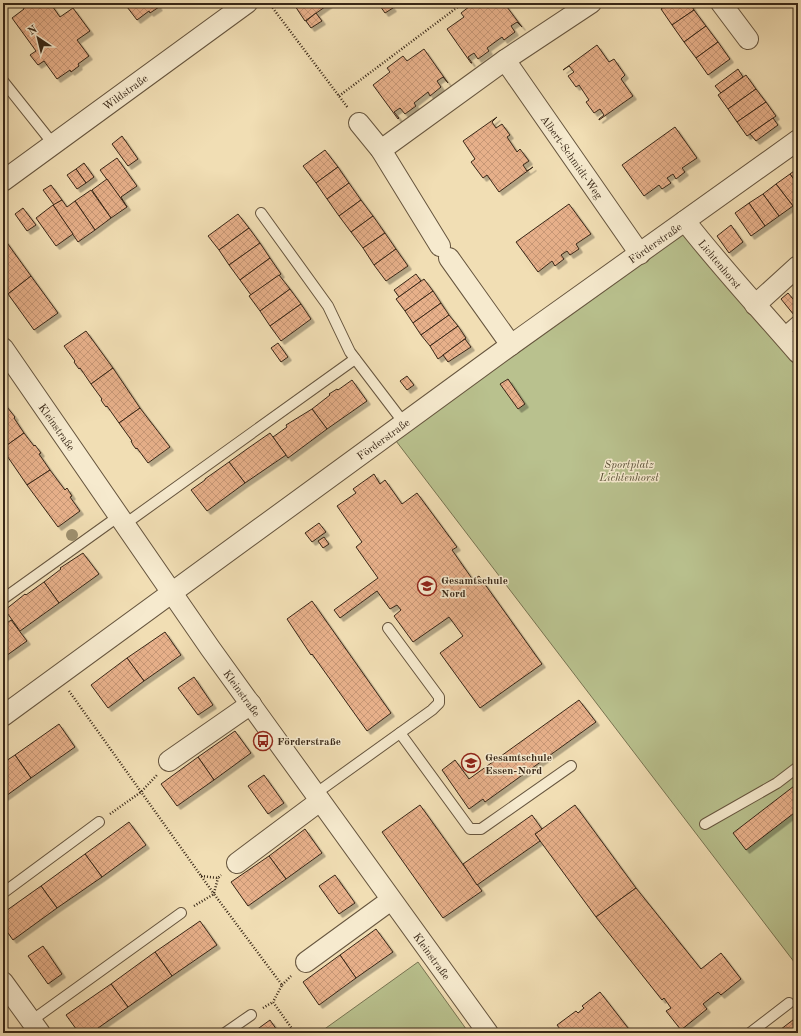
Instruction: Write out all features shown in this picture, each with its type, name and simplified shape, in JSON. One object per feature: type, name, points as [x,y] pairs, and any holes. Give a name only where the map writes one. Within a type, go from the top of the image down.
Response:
[{"type":"street","name":"Wildstraße","points":[[3,181],[247,3]]},
{"type":"street","points":[[381,150],[504,60],[591,3]]},
{"type":"street","points":[[721,3],[748,39]]},
{"type":"street","name":"Albert-Schmidt-Weg","points":[[504,60],[640,254]]},
{"type":"street","points":[[359,123],[381,150],[445,252],[511,345]]},
{"type":"street","name":"Förderstraße","points":[[3,716],[511,345],[798,140]]},
{"type":"street","name":"Lichtenhorst","points":[[685,221],[705,247],[798,353]]},
{"type":"street","points":[[755,305],[798,266]]},
{"type":"street","name":"Kleinstraße","points":[[3,348],[317,798],[488,1033]]},
{"type":"street","points":[[169,761],[251,704]]},
{"type":"street","points":[[237,863],[317,798]]},
{"type":"street","points":[[306,962],[391,900]]},
{"type":"street","points":[[3,982],[35,1027]]},
{"type":"lane","points":[[3,81],[54,145]]},
{"type":"lane","points":[[262,213],[328,306],[350,352],[404,423]]},
{"type":"lane","points":[[782,334],[798,320]]},
{"type":"lane","points":[[3,599],[122,520],[355,359]]},
{"type":"lane","points":[[317,798],[439,703],[438,697],[388,628]]},
{"type":"lane","points":[[400,733],[470,829],[481,829],[571,766]]},
{"type":"lane","points":[[705,824],[777,783],[798,767]]},
{"type":"lane","points":[[3,893],[99,822]]},
{"type":"lane","points":[[35,1027],[181,913]]},
{"type":"lane","points":[[750,1033],[789,1003]]},
{"type":"lane","points":[[225,1033],[251,1015]]},
{"type":"path","points":[[269,3],[359,123]]},
{"type":"path","points":[[339,96],[463,3]]},
{"type":"path","points":[[59,676],[214,894],[282,985],[274,1002],[251,1015]]},
{"type":"path","points":[[99,822],[141,792],[169,761]]},
{"type":"path","points":[[181,913],[214,894],[218,878]]},
{"type":"path","points":[[274,1002],[295,1033]]},
{"type":"green space","name":"Sportplatz Lichtenhorst","points":[[685,228],[798,360],[798,967],[393,437]]},
{"type":"green space","points":[[418,962],[469,1033],[319,1033]]},
{"type":"building","points":[[28,3],[50,3],[60,17],[73,8],[90,31],[77,40],[89,56],[78,64],[79,66],[71,72],[70,70],[57,79],[44,61],[38,65],[30,55],[36,51],[12,18],[24,9],[23,7]]},
{"type":"building","points":[[124,3],[160,3],[157,5],[159,7],[150,13],[149,11],[137,20]]},
{"type":"building","points":[[293,3],[329,3],[329,4],[305,21]]},
{"type":"building","points":[[378,3],[389,3],[393,8],[385,13]]},
{"type":"building","points":[[474,3],[479,3],[480,6],[484,3],[504,3],[522,27],[517,22],[511,26],[515,32],[504,40],[502,37],[487,48],[489,51],[478,59],[474,53],[468,57],[471,63],[447,29],[464,17],[461,13]]},
{"type":"building","points":[[669,3],[690,3],[694,10],[672,25],[661,9]]},
{"type":"building","points":[[694,10],[706,26],[684,42],[672,25]]},
{"type":"building","points":[[316,13],[322,21],[311,28],[306,21]]},
{"type":"building","points":[[706,26],[718,42],[696,58],[684,42]]},
{"type":"building","points":[[718,42],[730,59],[708,75],[696,58]]},
{"type":"building","points":[[597,45],[609,62],[614,59],[625,75],[621,79],[633,96],[599,120],[604,115],[600,109],[594,113],[586,102],[589,100],[579,85],[576,87],[568,76],[574,72],[569,66],[563,70]]},
{"type":"building","points":[[424,49],[448,83],[443,77],[437,81],[441,87],[430,96],[428,92],[414,103],[416,106],[405,114],[400,108],[394,112],[399,118],[398,119],[373,85],[390,72],[387,68],[403,56],[407,61]]},
{"type":"building","points":[[738,69],[743,77],[721,93],[715,86]]},
{"type":"building","points":[[746,75],[756,89],[728,109],[718,95]]},
{"type":"building","points":[[756,89],[766,102],[737,122],[728,109]]},
{"type":"building","points":[[766,102],[776,116],[747,136],[737,122]]},
{"type":"building","points":[[497,117],[492,122],[496,128],[502,124],[510,135],[507,137],[517,152],[520,149],[529,161],[523,165],[527,171],[533,167],[499,192],[487,175],[483,178],[471,162],[475,159],[463,141]]},
{"type":"building","points":[[773,118],[778,125],[756,141],[750,134]]},
{"type":"building","points":[[675,127],[697,158],[682,168],[685,172],[676,179],[673,174],[667,178],[671,183],[662,189],[659,185],[644,196],[622,165]]},
{"type":"building","points":[[122,136],[138,159],[128,166],[112,144]]},
{"type":"building","points":[[325,150],[338,167],[316,183],[303,166]]},
{"type":"building","points":[[117,158],[137,186],[121,197],[127,207],[100,170]]},
{"type":"building","points":[[84,163],[94,177],[86,183],[76,169]]},
{"type":"building","points":[[338,167],[349,183],[327,199],[316,183]]},
{"type":"building","points":[[798,168],[798,185],[790,174]]},
{"type":"building","points":[[76,169],[86,183],[77,189],[67,175]]},
{"type":"building","points":[[790,174],[798,185],[798,202],[793,206],[776,184]]},
{"type":"building","points":[[107,179],[127,207],[111,218],[92,190]]},
{"type":"building","points":[[349,183],[361,200],[339,216],[327,199]]},
{"type":"building","points":[[776,184],[793,206],[779,216],[763,194]]},
{"type":"building","points":[[51,185],[62,200],[54,205],[43,190]]},
{"type":"building","points":[[91,190],[111,218],[95,230],[75,201]]},
{"type":"building","points":[[763,194],[779,216],[765,226],[749,203]]},
{"type":"building","points":[[62,200],[67,207],[75,201],[95,230],[78,242],[53,205]]},
{"type":"building","points":[[361,200],[373,216],[351,232],[339,216]]},
{"type":"building","points":[[749,203],[765,226],[751,236],[735,213]]},
{"type":"building","points":[[569,204],[591,234],[576,244],[579,249],[570,255],[567,251],[561,255],[564,259],[555,266],[552,261],[538,272],[516,242]]},
{"type":"building","points":[[53,205],[73,234],[56,246],[36,218]]},
{"type":"building","points":[[23,208],[36,225],[27,231],[15,214]]},
{"type":"building","points":[[238,214],[249,228],[219,250],[208,236]]},
{"type":"building","points":[[373,216],[385,233],[363,248],[351,232]]},
{"type":"building","points":[[731,225],[743,242],[729,253],[717,236]]},
{"type":"building","points":[[249,228],[260,243],[229,265],[219,250]]},
{"type":"building","points":[[385,233],[396,249],[374,265],[363,248]]},
{"type":"building","points":[[5,240],[31,276],[8,294],[3,287],[3,242]]},
{"type":"building","points":[[260,243],[270,258],[240,280],[229,265]]},
{"type":"building","points":[[396,249],[408,266],[386,281],[374,265]]},
{"type":"building","points":[[270,258],[281,274],[251,295],[240,280]]},
{"type":"building","points":[[416,274],[421,281],[399,297],[394,290]]},
{"type":"building","points":[[279,275],[290,289],[260,311],[249,296]]},
{"type":"building","points":[[31,276],[58,313],[34,330],[8,294]]},
{"type":"building","points":[[424,279],[433,291],[405,311],[396,299]]},
{"type":"building","points":[[290,289],[301,304],[270,326],[260,311]]},
{"type":"building","points":[[433,291],[441,303],[413,323],[405,311]]},
{"type":"building","points":[[788,293],[798,305],[798,312],[794,315],[781,299]]},
{"type":"building","points":[[441,303],[449,315],[421,335],[413,323]]},
{"type":"building","points":[[301,304],[311,319],[281,341],[270,326]]},
{"type":"building","points":[[449,315],[458,326],[430,346],[421,335]]},
{"type":"building","points":[[458,326],[466,338],[438,359],[430,346]]},
{"type":"building","points":[[86,331],[113,368],[91,384],[80,368],[79,369],[76,365],[74,362],[75,361],[64,346]]},
{"type":"building","points":[[465,339],[471,347],[448,362],[443,355]]},
{"type":"building","points":[[278,343],[288,357],[281,362],[271,348]]},
{"type":"building","points":[[113,368],[140,408],[119,423],[107,406],[106,407],[103,403],[101,400],[102,399],[91,384]]},
{"type":"building","points":[[407,376],[414,385],[407,390],[400,381]]},
{"type":"building","points":[[508,379],[525,404],[518,409],[500,384]]},
{"type":"building","points":[[352,380],[367,401],[327,429],[312,409],[330,395],[329,394],[337,389],[338,390]]},
{"type":"building","points":[[3,402],[15,417],[14,418],[24,433],[3,448]]},
{"type":"building","points":[[140,408],[170,447],[148,463],[133,445],[132,441],[119,423]]},
{"type":"building","points":[[312,409],[327,429],[288,458],[273,437],[287,427],[286,425]]},
{"type":"building","points":[[24,433],[41,453],[39,454],[50,470],[27,485],[3,450],[3,448]]},
{"type":"building","points":[[270,433],[286,455],[245,483],[229,462]]},
{"type":"building","points":[[229,462],[245,483],[207,511],[191,490]]},
{"type":"building","points":[[50,470],[65,490],[67,488],[72,496],[70,497],[80,511],[58,527],[27,485]]},
{"type":"building","name":"Gesamtschule Nord","points":[[374,474],[380,484],[385,480],[402,504],[417,493],[457,547],[452,550],[473,580],[479,576],[542,664],[480,708],[440,653],[463,636],[449,617],[413,642],[394,616],[401,610],[397,605],[390,609],[377,591],[340,618],[334,610],[378,578],[356,547],[362,542],[337,506],[356,493],[353,489]]},
{"type":"building","points":[[319,523],[326,532],[312,542],[305,533]]},
{"type":"building","points":[[324,537],[329,544],[323,548],[318,541]]},
{"type":"building","points":[[83,553],[99,574],[59,603],[44,582],[61,569],[60,568]]},
{"type":"building","points":[[44,582],[59,603],[20,631],[5,610],[25,594],[26,595]]},
{"type":"building","points":[[312,601],[391,713],[367,731],[312,654],[311,655],[287,619]]},
{"type":"building","points":[[11,620],[27,641],[3,658],[3,626]]},
{"type":"building","points":[[165,632],[181,655],[144,681],[127,658]]},
{"type":"building","points":[[127,658],[144,681],[108,708],[91,685]]},
{"type":"building","points":[[194,677],[213,705],[198,715],[178,688]]},
{"type":"building","points":[[579,700],[596,722],[485,802],[483,799],[469,809],[442,770],[455,760],[469,779]]},
{"type":"building","points":[[59,724],[75,747],[31,778],[15,755]]},
{"type":"building","points":[[235,731],[251,753],[214,780],[198,757]]},
{"type":"building","points":[[15,755],[31,778],[3,798],[3,763]]},
{"type":"building","points":[[198,757],[214,780],[177,806],[161,784]]},
{"type":"building","points":[[264,775],[284,803],[268,814],[248,786]]},
{"type":"building","points":[[798,783],[798,810],[746,850],[733,833]]},
{"type":"building","points":[[420,805],[482,891],[443,918],[382,832]]},
{"type":"building","points":[[575,805],[636,888],[596,917],[535,834]]},
{"type":"building","points":[[532,815],[542,829],[535,834],[540,841],[477,885],[463,864]]},
{"type":"building","points":[[129,822],[146,845],[102,877],[85,854]]},
{"type":"building","points":[[305,829],[322,853],[286,879],[269,856]]},
{"type":"building","points":[[85,854],[102,877],[57,908],[41,886]]},
{"type":"building","points":[[269,856],[286,879],[248,906],[231,882]]},
{"type":"building","points":[[335,875],[355,903],[339,914],[319,886]]},
{"type":"building","points":[[41,886],[57,908],[13,940],[3,926],[3,913]]},
{"type":"building","points":[[636,888],[701,969],[721,953],[741,979],[721,995],[718,992],[703,1004],[707,1009],[681,1030],[666,1011],[671,1008],[664,998],[662,1000],[596,917]]},
{"type":"building","points":[[200,921],[217,945],[172,976],[155,952]]},
{"type":"building","points":[[376,929],[393,952],[356,978],[340,955]]},
{"type":"building","points":[[43,946],[62,974],[48,984],[28,956]]},
{"type":"building","points":[[155,952],[172,976],[128,1007],[111,984]]},
{"type":"building","points":[[340,955],[356,978],[319,1005],[303,982]]},
{"type":"building","points":[[111,984],[128,1007],[91,1033],[79,1033],[66,1015]]},
{"type":"building","points":[[600,992],[632,1033],[563,1033],[557,1025],[576,1011],[578,1013],[584,1008],[582,1006]]},
{"type":"building","points":[[798,1016],[798,1033],[776,1033]]},
{"type":"building","points":[[270,1020],[279,1033],[252,1033]]},
{"type":"place","name":"Gesamtschule Nord","points":[[427,586]]},
{"type":"place","name":"Förderstraße","points":[[263,741]]},
{"type":"place","name":"Gesamtschule Essen-Nord","points":[[471,763]]}]
